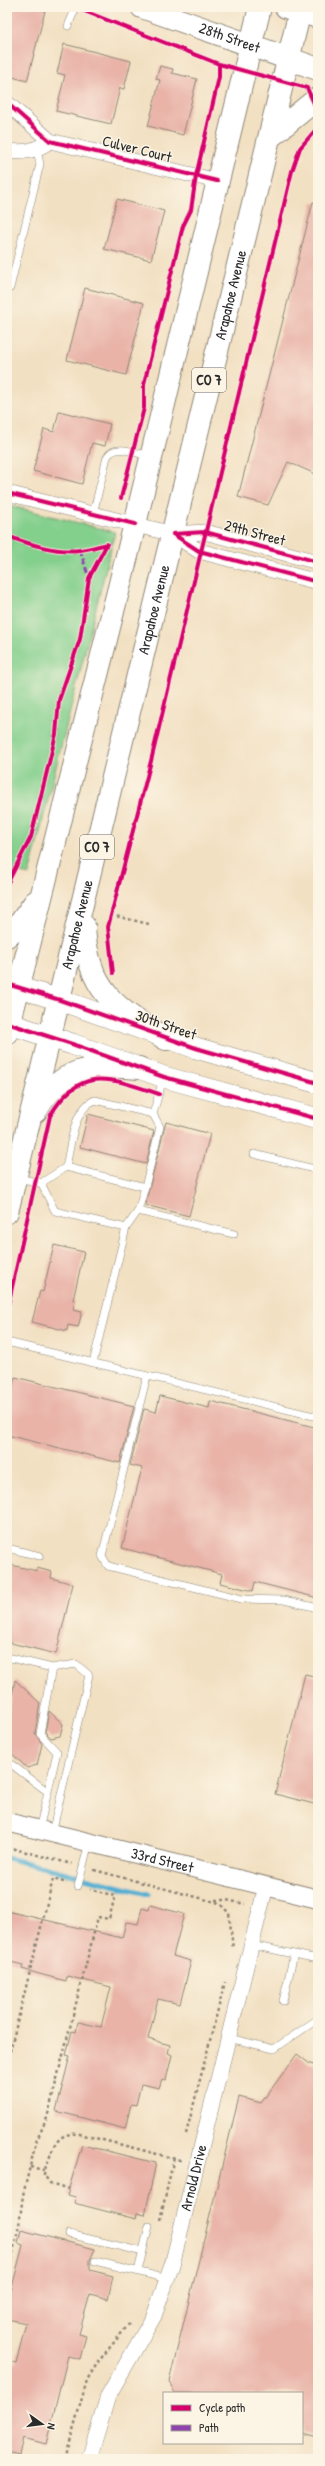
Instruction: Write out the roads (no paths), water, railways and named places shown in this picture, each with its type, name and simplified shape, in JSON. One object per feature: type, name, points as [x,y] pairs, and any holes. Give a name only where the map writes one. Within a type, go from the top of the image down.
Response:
[{"type":"main road","name":"28th Street","points":[[142,7],[318,69]]},
{"type":"main road","name":"CO 7","points":[[8,1027],[13,986],[42,892],[151,457],[260,7]]},
{"type":"main road","name":"Arapahoe Avenue","points":[[7,1212],[301,11]]},
{"type":"main road","points":[[270,137],[318,98]]},
{"type":"main road","points":[[7,936],[18,926],[42,892]]},
{"type":"main road","points":[[84,899],[86,952],[98,983],[118,1007],[166,1038]]},
{"type":"main road","name":"30th Street","points":[[13,986],[60,1000],[166,1038],[318,1084]]},
{"type":"main road","points":[[8,1027],[50,1037],[164,1077],[318,1119]]},
{"type":"main road","points":[[28,1125],[45,1097],[57,1084],[71,1074],[103,1066],[139,1068]]},
{"type":"street","points":[[7,104],[50,141],[37,150],[23,152],[7,151]]},
{"type":"street","name":"Culver Court","points":[[50,141],[217,181]]},
{"type":"street","name":"29th Street","points":[[7,493],[173,534],[205,532],[318,562]]},
{"type":"street","name":"29th Street","points":[[173,534],[199,551],[318,582]]},
{"type":"street","name":"33rd Street","points":[[7,1822],[318,1899]]},
{"type":"street","name":"Arnold Drive","points":[[89,2459],[108,2396],[154,2316],[168,2279],[266,1886]]},
{"type":"lane","points":[[68,26],[76,7]]},
{"type":"lane","points":[[10,288],[40,164],[37,150]]},
{"type":"lane","points":[[93,514],[110,451],[116,449],[151,457]]},
{"type":"lane","points":[[94,1363],[126,1228],[138,1212],[160,1127],[153,1114],[164,1077]]},
{"type":"lane","points":[[16,1178],[41,1183],[66,1167],[80,1111],[87,1103],[95,1100],[153,1114]]},
{"type":"lane","points":[[254,1154],[318,1170]]},
{"type":"lane","points":[[66,1167],[145,1186]]},
{"type":"lane","points":[[41,1183],[55,1211],[126,1228]]},
{"type":"lane","points":[[138,1212],[234,1234]]},
{"type":"lane","points":[[7,1342],[318,1417]]},
{"type":"lane","points":[[148,1376],[102,1556],[108,1566],[242,1599],[284,1600],[318,1608]]},
{"type":"lane","points":[[7,1548],[40,1556]]},
{"type":"lane","points":[[7,1657],[52,1668],[76,1664],[89,1675],[45,1832]]},
{"type":"lane","points":[[45,1832],[48,1792],[57,1752],[40,1734],[52,1668]]},
{"type":"lane","points":[[7,1761],[48,1792]]},
{"type":"lane","points":[[78,1886],[89,1842]]},
{"type":"lane","points":[[251,1944],[318,1959]]},
{"type":"lane","points":[[283,2001],[294,1954]]},
{"type":"lane","points":[[228,2038],[274,2049],[318,2019]]},
{"type":"lane","points":[[138,2271],[149,2226]]},
{"type":"lane","points":[[69,2234],[142,2252]]},
{"type":"lane","points":[[95,2260],[168,2279]]},
{"type":"waterway","points":[[7,1858],[148,1894]]}]
